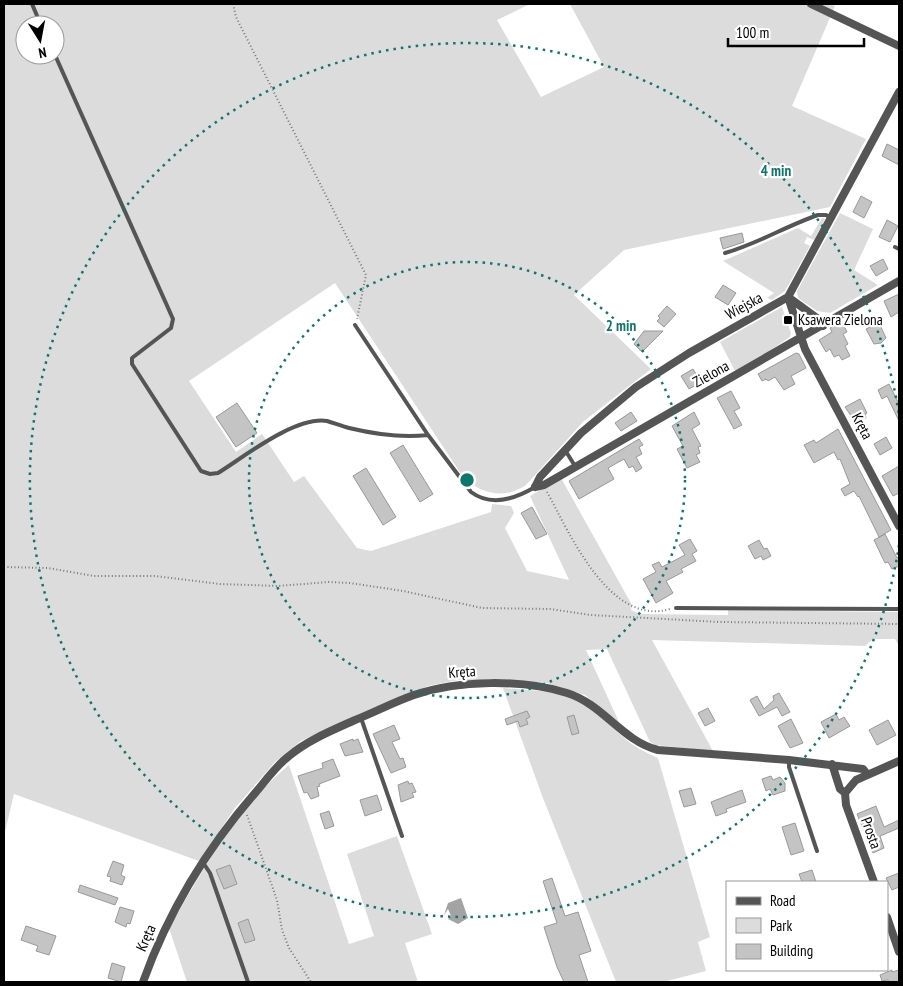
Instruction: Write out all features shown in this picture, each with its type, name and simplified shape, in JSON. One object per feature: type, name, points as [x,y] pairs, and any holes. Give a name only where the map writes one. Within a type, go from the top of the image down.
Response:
[{"type":"street","points":[[811,4],[899,46]]},
{"type":"street","points":[[823,326],[821,321],[788,297],[899,92]]},
{"type":"street","name":"Zielona","points":[[535,487],[544,485],[899,281]]},
{"type":"street","name":"Kręta","points":[[788,297],[800,339],[899,526]]},
{"type":"street","name":"Wiejska","points":[[535,487],[540,477],[602,413],[636,387],[689,353],[788,297]]},
{"type":"street","name":"Kręta","points":[[143,982],[177,906],[204,864],[243,807],[289,756],[306,743],[413,695],[457,684],[536,687],[567,693],[590,703],[644,746],[658,750],[832,764],[863,769],[867,774]]},
{"type":"street","points":[[845,793],[856,780],[899,761]]},
{"type":"street","name":"Prosta","points":[[832,764],[840,789],[845,793],[846,805],[874,881]]},
{"type":"street","points":[[888,920],[899,952]]},
{"type":"lane","points":[[59,65],[173,319],[171,328],[132,358],[132,364],[201,471],[210,474],[218,473],[263,443],[297,425],[325,421],[350,428],[407,437],[428,435]]},
{"type":"lane","points":[[726,253],[748,247],[767,235],[818,215],[826,215],[832,218]]},
{"type":"lane","points":[[355,325],[428,435],[458,476],[478,497],[490,500],[519,497],[535,487]]},
{"type":"lane","points":[[565,450],[575,466]]},
{"type":"lane","points":[[676,608],[899,609]]},
{"type":"lane","points":[[361,718],[402,836]]},
{"type":"lane","points":[[789,760],[789,767],[817,851]]},
{"type":"lane","points":[[204,864],[210,874],[248,982]]},
{"type":"path","points":[[234,4],[236,17],[366,275],[355,325]]},
{"type":"path","points":[[544,485],[598,579],[613,594],[638,611],[665,611],[676,608]]},
{"type":"path","points":[[4,567],[48,568],[94,576],[155,576],[220,584],[278,586],[330,582],[350,583],[403,591],[482,608],[550,608],[591,615],[720,622],[899,624]]},
{"type":"path","points":[[243,807],[277,900],[282,930],[289,948],[311,982]]},
{"type":"green space","points":[[4,4],[530,4],[497,20],[541,97],[604,67],[570,4],[830,4],[835,6],[792,106],[866,139],[830,207],[624,250],[574,295],[651,369],[584,421],[525,486],[509,493],[501,494],[480,489],[465,480],[335,283],[189,381],[236,452],[262,434],[294,482],[304,476],[357,548],[371,551],[491,512],[492,504],[511,506],[514,513],[505,528],[527,571],[569,580],[530,496],[561,478],[632,605],[631,610],[640,614],[728,615],[728,610],[899,612],[899,646],[895,639],[873,639],[865,646],[652,640],[713,751],[655,745],[650,742],[607,649],[586,650],[619,722],[585,695],[547,683],[458,680],[428,686],[354,716],[301,741],[275,762],[235,808],[199,861],[14,794],[4,836]]},
{"type":"green space","points":[[840,213],[873,229],[854,270],[878,285],[830,313],[817,311],[798,298],[797,291]]},
{"type":"green space","points":[[822,218],[825,219],[814,240],[807,237],[804,243],[810,246],[785,291],[772,300],[767,298],[774,293],[723,261],[798,228],[811,236]]},
{"type":"green space","points":[[782,307],[791,333],[790,337],[736,373],[720,342]]},
{"type":"green space","points":[[503,688],[542,691],[571,698],[592,709],[630,743],[658,758],[710,937],[698,942],[706,971],[663,982],[616,982],[543,798]]},
{"type":"green space","points":[[289,765],[349,944],[374,936],[347,854],[397,836],[432,934],[405,943],[418,982],[187,982],[169,928],[208,862],[237,820],[270,782]]},
{"type":"shaded area","points":[[461,898],[468,918],[458,924],[448,919],[451,916],[448,909],[444,915],[448,903]]},
{"type":"building","points":[[887,144],[899,150],[899,165],[882,156]]},
{"type":"building","points":[[861,196],[872,202],[864,218],[853,212]]},
{"type":"building","points":[[887,220],[898,226],[890,242],[879,237]]},
{"type":"building","points":[[742,233],[744,242],[723,249],[720,238]]},
{"type":"building","points":[[883,259],[888,269],[876,276],[870,266]]},
{"type":"building","points":[[723,285],[736,293],[728,305],[715,297]]},
{"type":"building","points":[[899,294],[899,312],[891,317],[884,301]]},
{"type":"building","points":[[667,306],[676,314],[664,327],[657,321],[660,318],[658,316]]},
{"type":"building","points":[[842,322],[847,332],[843,334],[848,344],[845,346],[850,356],[842,360],[839,355],[834,357],[830,349],[826,352],[819,340],[832,332],[830,328]]},
{"type":"building","points":[[879,323],[886,338],[881,343],[874,344],[866,329]]},
{"type":"building","points":[[644,331],[663,331],[642,352],[634,344]]},
{"type":"building","points":[[796,353],[799,354],[806,368],[791,376],[795,384],[784,390],[775,377],[768,381],[766,379],[762,381],[758,374]]},
{"type":"building","points":[[693,369],[701,382],[689,389],[681,376]]},
{"type":"building","points":[[889,384],[899,404],[899,421],[887,396],[882,399],[878,390]]},
{"type":"building","points":[[731,391],[740,408],[734,411],[742,425],[734,429],[717,398]]},
{"type":"building","points":[[860,399],[867,413],[865,414],[866,418],[856,423],[845,407]]},
{"type":"building","points":[[237,403],[257,433],[236,447],[216,417]]},
{"type":"building","points":[[631,412],[637,421],[621,431],[615,423]]},
{"type":"building","points":[[694,412],[700,424],[692,429],[701,446],[698,447],[700,453],[696,455],[700,462],[687,468],[677,449],[683,446],[672,426]]},
{"type":"building","points":[[838,429],[891,530],[879,537],[859,496],[854,491],[845,496],[841,489],[850,484],[840,459],[838,460],[834,452],[814,463],[804,445],[814,440],[816,443]]},
{"type":"building","points":[[886,437],[892,448],[880,455],[874,444]]},
{"type":"building","points":[[639,439],[643,445],[639,447],[642,454],[636,457],[642,468],[636,472],[633,466],[629,468],[624,459],[608,468],[614,479],[579,499],[569,481]]},
{"type":"building","points":[[403,445],[433,494],[420,502],[390,453]]},
{"type":"building","points":[[899,466],[899,493],[893,496],[882,476]]},
{"type":"building","points":[[366,468],[396,517],[383,525],[353,476]]},
{"type":"building","points":[[532,507],[547,534],[536,539],[521,513]]},
{"type":"building","points":[[885,534],[897,558],[899,556],[899,566],[892,569],[888,562],[885,563],[874,540]]},
{"type":"building","points":[[690,539],[697,551],[692,554],[696,561],[681,569],[683,572],[666,581],[673,593],[656,603],[643,579],[656,572],[652,565],[659,562],[662,567],[685,555],[679,545]]},
{"type":"building","points":[[759,540],[764,549],[767,548],[771,556],[763,560],[761,556],[755,559],[748,546]]},
{"type":"building","points":[[779,693],[790,712],[782,716],[777,707],[759,716],[750,700],[757,696],[764,709],[774,700],[773,696]]},
{"type":"building","points":[[708,708],[715,721],[705,726],[698,713]]},
{"type":"building","points":[[527,711],[530,717],[526,719],[528,724],[520,727],[518,721],[507,725],[505,719]]},
{"type":"building","points":[[836,714],[839,720],[844,717],[850,726],[829,738],[821,722]]},
{"type":"building","points":[[574,715],[579,733],[572,735],[567,717]]},
{"type":"building","points":[[791,719],[803,743],[790,748],[778,726]]},
{"type":"building","points":[[888,720],[896,735],[877,745],[869,730]]},
{"type":"building","points":[[394,725],[400,739],[392,742],[400,759],[403,758],[406,767],[391,773],[373,734]]},
{"type":"building","points":[[353,739],[353,741],[358,739],[363,752],[345,756],[340,744]]},
{"type":"building","points":[[333,759],[340,776],[319,784],[320,786],[317,787],[319,796],[311,799],[307,792],[304,793],[298,776],[323,768],[322,763]]},
{"type":"building","points":[[771,776],[773,780],[780,777],[785,783],[785,791],[773,795],[770,789],[766,791],[762,779]]},
{"type":"building","points":[[408,781],[409,784],[412,783],[416,792],[412,793],[414,797],[401,802],[398,785]]},
{"type":"building","points":[[691,788],[696,804],[684,807],[679,791]]},
{"type":"building","points":[[742,790],[746,802],[726,809],[727,812],[716,816],[711,802]]},
{"type":"building","points":[[377,795],[382,810],[365,816],[360,800]]},
{"type":"building","points":[[876,806],[884,827],[899,820],[899,828],[880,836],[884,848],[873,853],[857,814]]},
{"type":"building","points":[[329,811],[334,826],[325,829],[320,814]]},
{"type":"building","points":[[795,823],[804,851],[791,855],[782,827]]},
{"type":"building","points":[[113,861],[124,865],[121,875],[125,877],[122,885],[110,881],[111,877],[107,876]]},
{"type":"building","points":[[230,865],[237,884],[224,889],[216,870]]},
{"type":"building","points":[[812,870],[816,881],[802,881],[799,874]]},
{"type":"building","points":[[899,873],[899,887],[892,890],[886,878]]},
{"type":"building","points":[[552,878],[565,916],[578,912],[591,951],[579,955],[588,982],[564,982],[557,967],[544,927],[557,923],[543,881]]},
{"type":"building","points":[[80,885],[118,898],[115,905],[78,892]]},
{"type":"building","points":[[120,907],[134,911],[130,924],[127,923],[126,927],[115,922]]},
{"type":"building","points":[[248,919],[255,940],[245,943],[238,923]]},
{"type":"building","points":[[26,926],[56,936],[49,955],[36,951],[38,946],[21,940]]},
{"type":"building","points":[[112,963],[125,967],[121,982],[108,978]]},
{"type":"building","points":[[892,970],[892,972],[899,970],[899,982],[882,981],[880,975]]},
{"type":"place","name":"Ksawera Zielona","points":[[788,320]]}]
